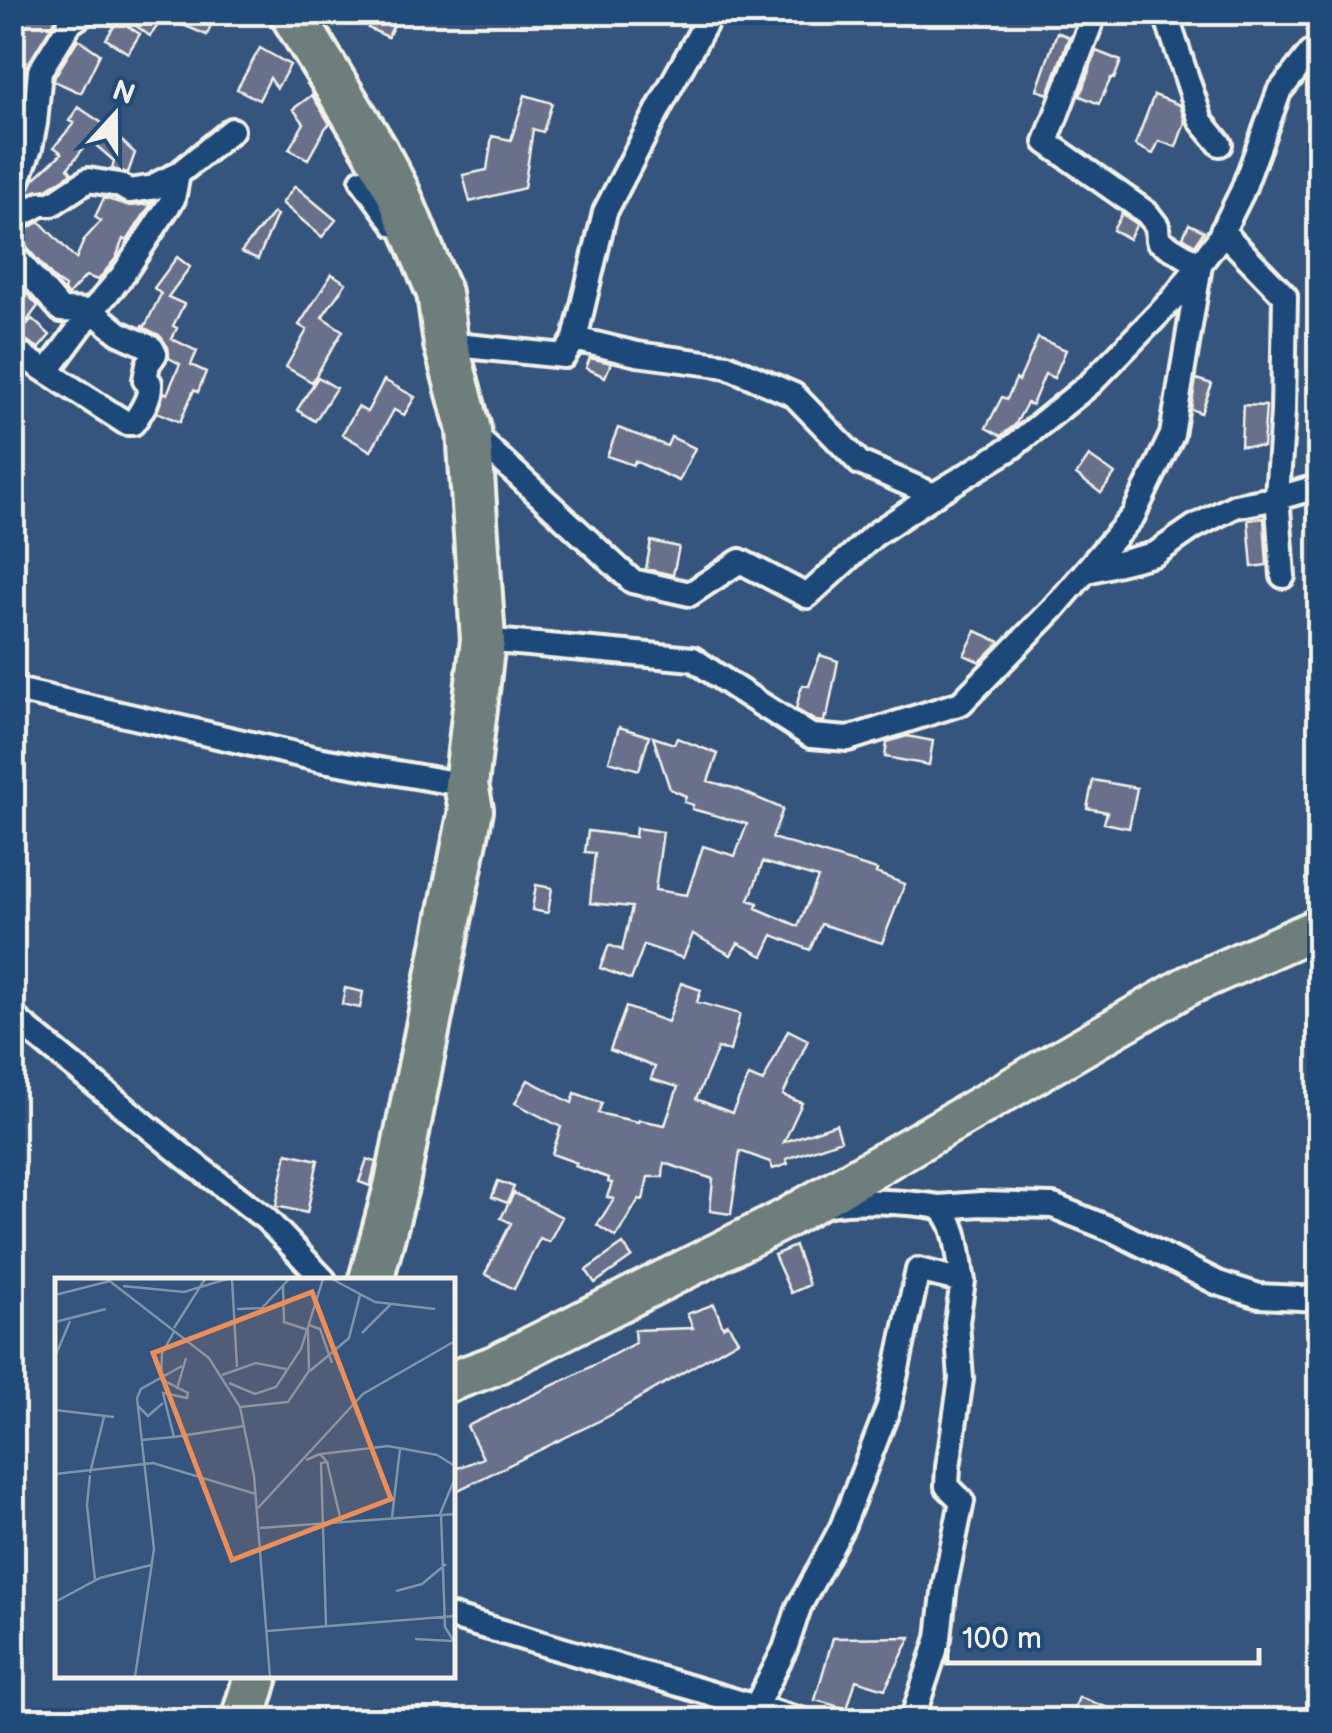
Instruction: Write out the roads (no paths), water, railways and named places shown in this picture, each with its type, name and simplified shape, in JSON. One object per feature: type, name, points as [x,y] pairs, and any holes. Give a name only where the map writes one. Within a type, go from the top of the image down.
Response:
[{"type":"highway","points":[[291,12],[398,191],[438,292],[446,344],[468,430],[483,640],[466,785],[470,810],[467,828],[398,1183],[373,1278]]},
{"type":"highway","points":[[243,1720],[255,1678]]},
{"type":"main road","points":[[455,1380],[494,1366],[784,1219],[1189,985],[1320,927]]},
{"type":"street","points":[[12,186],[17,182],[32,135],[40,71],[70,22],[86,12]]},
{"type":"street","points":[[362,180],[406,240],[428,345],[453,362],[446,344],[564,356],[575,339],[605,212],[712,12]]},
{"type":"street","points":[[1096,12],[1046,142],[1146,212],[1157,226],[1158,240],[1200,264]]},
{"type":"street","points":[[1165,12],[1200,121],[1220,144]]},
{"type":"street","points":[[468,430],[632,581],[690,594],[740,560],[806,596],[874,536],[1012,448],[1092,383],[1173,299],[1218,240],[1242,192],[1279,92],[1320,46]]},
{"type":"street","points":[[12,220],[40,204],[52,204],[88,180],[119,185],[129,191],[156,187],[232,130]]},
{"type":"street","points":[[46,372],[122,276],[174,199],[178,174]]},
{"type":"street","points":[[1222,230],[1285,296],[1278,498],[1283,576]]},
{"type":"street","points":[[12,248],[16,258],[61,310],[92,311],[120,333],[152,348],[155,354],[145,374],[151,389],[141,414],[133,423],[126,423],[12,349]]},
{"type":"street","points":[[483,640],[693,658],[811,736],[848,739],[961,702],[1052,610],[1133,516],[1172,434],[1200,264]]},
{"type":"street","points":[[575,339],[636,354],[727,366],[794,394],[860,463],[934,495]]},
{"type":"street","points":[[1087,571],[1155,554],[1235,506],[1320,486]]},
{"type":"street","points":[[12,688],[317,759],[466,785]]},
{"type":"street","points":[[12,1016],[266,1219],[322,1278]]},
{"type":"street","points":[[784,1219],[831,1203],[1053,1206],[1113,1230],[1218,1283],[1259,1296],[1320,1299]]},
{"type":"street","points":[[912,1720],[939,1638],[945,1584],[962,1501],[948,1486],[948,1466],[961,1379],[957,1322],[962,1281],[952,1222],[939,1207]]},
{"type":"street","points":[[754,1713],[800,1607],[842,1528],[889,1406],[918,1270],[962,1281]]},
{"type":"street","points":[[455,1618],[754,1713],[800,1720]]}]
